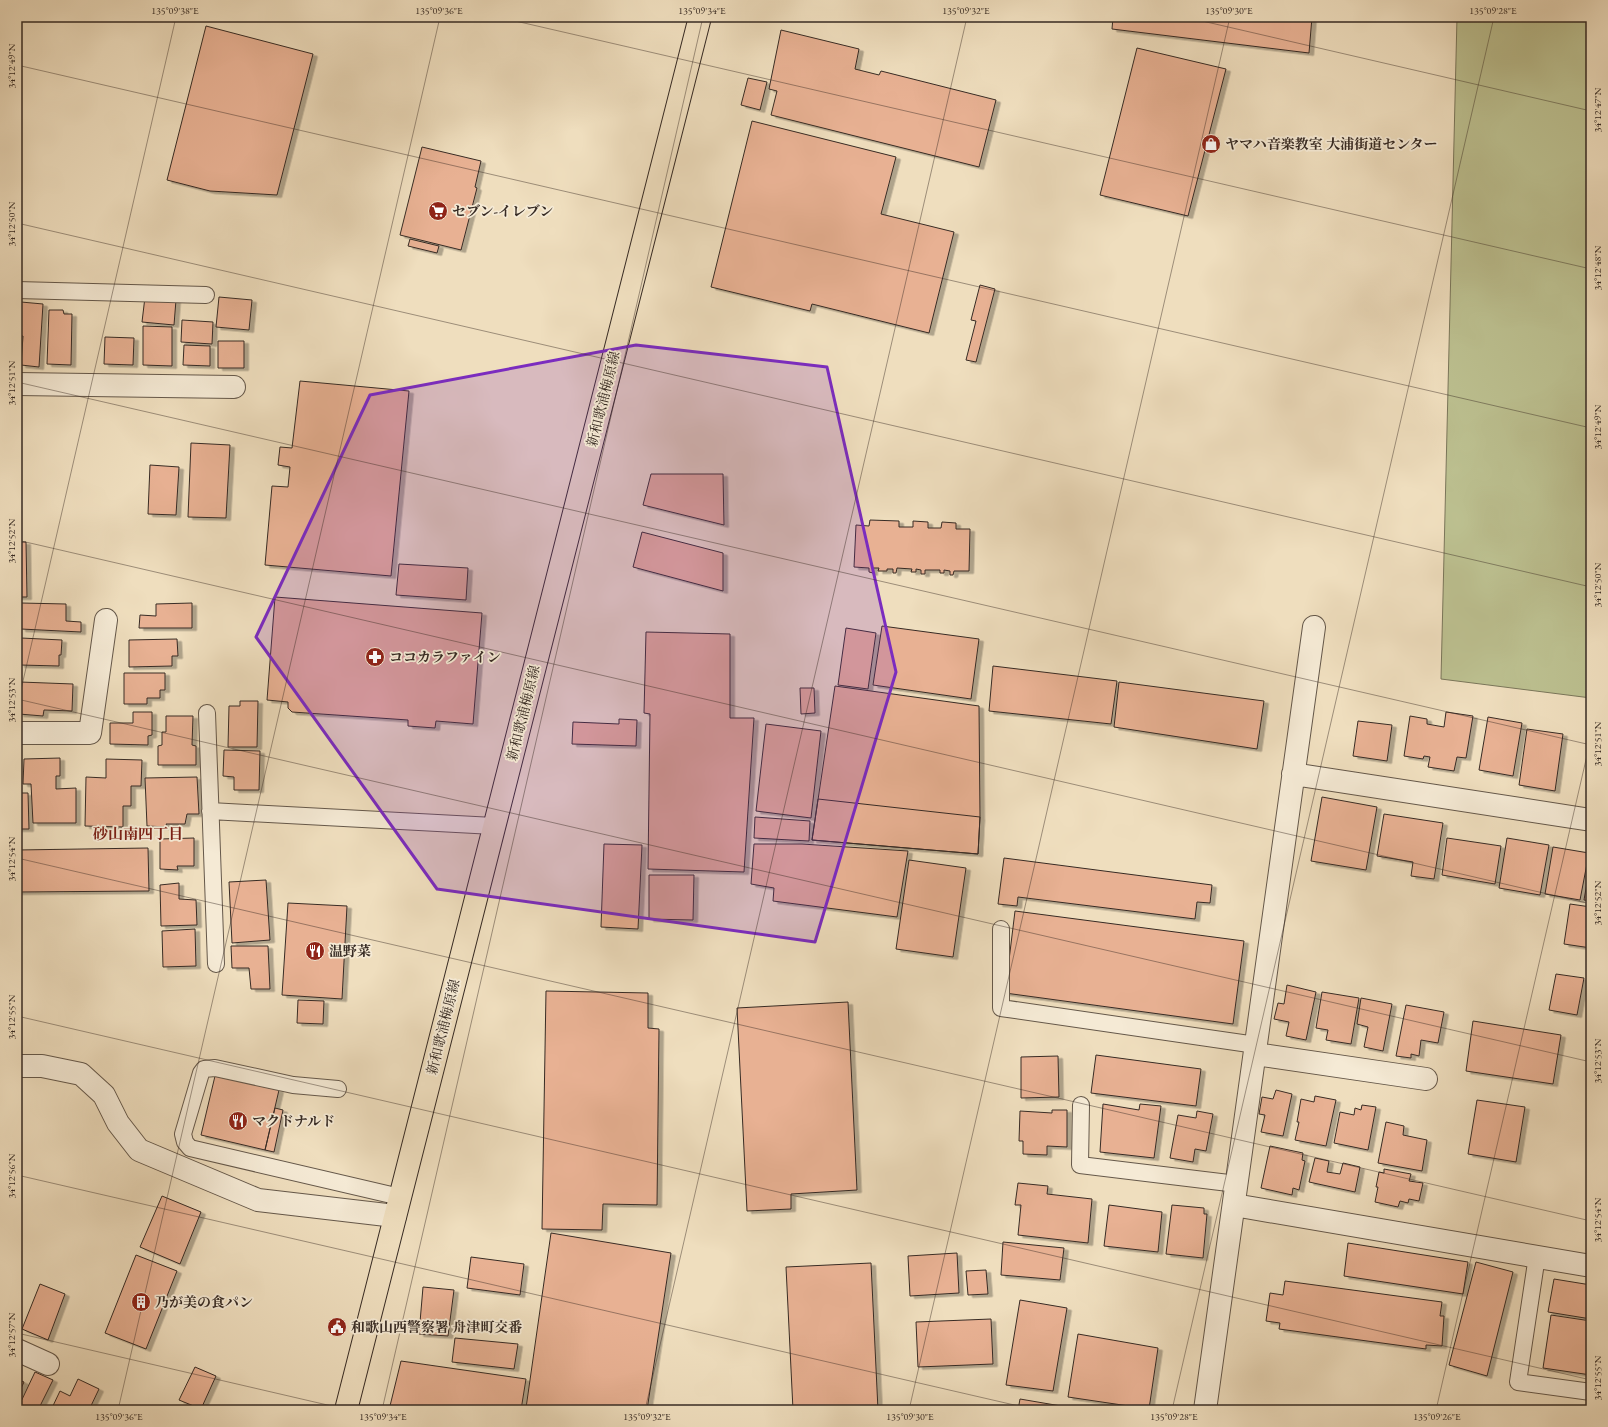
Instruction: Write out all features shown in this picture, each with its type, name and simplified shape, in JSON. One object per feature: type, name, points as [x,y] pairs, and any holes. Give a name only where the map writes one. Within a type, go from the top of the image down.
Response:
[{"type":"main road","name":"新和歌浦梅原線","points":[[346,1410],[700,17]]},
{"type":"street","points":[[17,384],[234,388]]},
{"type":"street","points":[[17,733],[90,734],[106,620]]},
{"type":"street","points":[[1205,1410],[1314,626]]},
{"type":"street","points":[[1294,774],[1591,820]]},
{"type":"street","points":[[1255,1050],[1426,1079]]},
{"type":"street","points":[[17,1066],[42,1066],[81,1074],[104,1095],[118,1123],[139,1150],[258,1200],[398,1206]]},
{"type":"street","points":[[1235,1194],[1591,1266]]},
{"type":"street","points":[[17,1350],[48,1364]]},
{"type":"lane","points":[[17,290],[206,295]]},
{"type":"lane","points":[[206,714],[216,964]]},
{"type":"lane","points":[[210,811],[494,826]]},
{"type":"lane","points":[[1001,929],[1001,1008],[1255,1050]]},
{"type":"lane","points":[[338,1089],[293,1085],[215,1068],[204,1069],[201,1073],[183,1134],[185,1142],[190,1148],[398,1206]]},
{"type":"lane","points":[[1081,1105],[1080,1165],[1235,1194]]},
{"type":"lane","points":[[1537,1256],[1518,1382],[1591,1392]]},
{"type":"highlighted area","points":[[636,345],[827,367],[896,672],[815,942],[437,889],[256,637],[370,395]]},
{"type":"green space","points":[[1457,17],[1591,17],[1591,698],[1441,679]]},
{"type":"building","points":[[1113,17],[1312,17],[1309,53],[1112,29]]},
{"type":"building","points":[[206,26],[313,54],[277,195],[210,191],[167,180]]},
{"type":"building","points":[[781,30],[859,49],[855,69],[879,75],[881,71],[996,100],[979,167],[771,115],[777,91],[769,89]]},
{"type":"building","points":[[1137,48],[1226,69],[1188,216],[1100,195]]},
{"type":"building","points":[[748,78],[767,82],[760,110],[741,105]]},
{"type":"building","points":[[752,121],[896,157],[881,214],[954,232],[929,333],[812,304],[810,311],[711,287]]},
{"type":"building","name":"セブン-イレブン","points":[[422,147],[481,161],[475,187],[477,188],[461,250],[400,235]]},
{"type":"building","points":[[410,239],[439,246],[437,253],[408,246]]},
{"type":"building","points":[[980,285],[995,289],[976,362],[966,360],[976,321],[971,320]]},
{"type":"building","points":[[145,297],[176,300],[174,325],[142,322]]},
{"type":"building","points":[[219,297],[252,300],[249,330],[216,327]]},
{"type":"building","points":[[21,302],[43,304],[39,367],[21,365],[23,336],[18,336]]},
{"type":"building","points":[[49,310],[63,310],[64,314],[72,314],[71,365],[47,364]]},
{"type":"building","points":[[182,320],[213,322],[212,344],[181,342]]},
{"type":"building","points":[[143,326],[172,327],[172,366],[143,365]]},
{"type":"building","points":[[105,337],[134,338],[133,365],[104,364]]},
{"type":"building","points":[[218,341],[244,341],[244,368],[218,368]]},
{"type":"building","points":[[184,345],[210,346],[210,366],[183,365]]},
{"type":"building","points":[[300,381],[409,391],[391,576],[265,565],[272,486],[288,487],[290,467],[278,465],[280,447],[292,448]]},
{"type":"building","points":[[191,443],[230,445],[226,518],[188,517]]},
{"type":"building","points":[[150,465],[179,467],[176,515],[148,514]]},
{"type":"building","points":[[651,474],[723,474],[724,525],[643,505]]},
{"type":"building","points":[[870,520],[899,521],[899,527],[913,527],[913,521],[928,522],[928,528],[941,528],[942,522],[956,523],[956,529],[970,529],[969,571],[954,571],[953,575],[950,575],[950,571],[944,570],[944,573],[940,573],[940,570],[925,570],[925,574],[921,574],[921,570],[916,569],[916,572],[911,572],[912,569],[897,568],[896,573],[893,573],[893,569],[878,571],[879,568],[873,568],[873,573],[869,572],[869,568],[854,567],[856,525],[869,526]]},
{"type":"building","points":[[642,532],[723,553],[723,591],[633,567]]},
{"type":"building","points":[[17,542],[26,542],[27,597],[17,597]]},
{"type":"building","points":[[399,564],[468,568],[466,600],[396,595]]},
{"type":"building","name":"ココカラファイン","points":[[275,597],[482,613],[473,724],[436,721],[435,728],[408,726],[408,720],[292,712],[288,708],[288,702],[267,700]]},
{"type":"building","points":[[21,603],[66,604],[66,621],[81,622],[81,632],[21,629]]},
{"type":"building","points":[[192,603],[192,628],[139,628],[140,615],[156,616],[156,604]]},
{"type":"building","points":[[882,626],[979,639],[971,699],[873,685]]},
{"type":"building","points":[[846,628],[876,633],[868,689],[838,685]]},
{"type":"building","points":[[646,632],[730,634],[730,718],[754,718],[744,872],[648,869],[650,714],[644,713]]},
{"type":"building","points":[[21,638],[62,640],[61,655],[59,655],[59,666],[20,665]]},
{"type":"building","points":[[177,639],[178,656],[172,656],[172,666],[129,667],[129,640]]},
{"type":"building","points":[[993,666],[1117,681],[1111,724],[989,711]]},
{"type":"building","points":[[124,673],[165,673],[165,690],[160,690],[160,698],[147,698],[147,704],[124,704]]},
{"type":"building","points":[[20,682],[73,684],[72,711],[44,710],[43,716],[19,714]]},
{"type":"building","points":[[1119,682],[1264,701],[1257,749],[1114,727]]},
{"type":"building","points":[[835,686],[979,706],[980,817],[978,854],[812,840]]},
{"type":"building","points":[[800,688],[814,688],[815,713],[801,714]]},
{"type":"building","points":[[240,701],[258,701],[257,747],[228,747],[229,706],[240,706]]},
{"type":"building","points":[[133,712],[152,712],[152,735],[148,736],[148,745],[110,744],[110,723],[133,723]]},
{"type":"building","points":[[1446,712],[1473,716],[1466,758],[1457,757],[1454,771],[1428,767],[1430,757],[1424,756],[1423,759],[1404,756],[1410,716],[1427,719],[1427,724],[1444,727]]},
{"type":"building","points":[[166,716],[193,716],[192,745],[196,746],[196,765],[158,765],[158,746],[162,745],[162,732],[166,732]]},
{"type":"building","points":[[1488,717],[1522,723],[1513,776],[1479,770]]},
{"type":"building","points":[[619,719],[637,720],[636,746],[572,744],[573,722],[619,724]]},
{"type":"building","points":[[1358,721],[1392,725],[1387,761],[1353,756]]},
{"type":"building","points":[[766,724],[821,731],[811,818],[756,811]]},
{"type":"building","points":[[1527,729],[1563,734],[1555,791],[1519,785]]},
{"type":"building","points":[[224,750],[260,751],[259,790],[234,790],[234,777],[223,776]]},
{"type":"building","points":[[60,758],[60,776],[56,776],[56,789],[76,788],[76,823],[33,823],[31,784],[23,784],[24,759]]},
{"type":"building","points":[[106,759],[142,760],[141,786],[131,786],[131,806],[123,806],[123,827],[85,826],[86,777],[106,778]]},
{"type":"building","points":[[197,777],[199,814],[187,814],[185,824],[166,824],[167,827],[147,826],[145,778]]},
{"type":"building","points":[[17,793],[28,793],[29,829],[17,829]]},
{"type":"building","points":[[1322,797],[1377,807],[1366,870],[1311,861]]},
{"type":"building","points":[[818,799],[980,817],[978,854],[812,840]]},
{"type":"building","points":[[1384,814],[1443,823],[1434,879],[1411,876],[1413,862],[1377,856]]},
{"type":"building","points":[[755,817],[810,821],[809,841],[754,838]]},
{"type":"building","points":[[194,838],[194,866],[177,866],[178,870],[160,869],[160,839]]},
{"type":"building","points":[[1447,838],[1501,846],[1495,884],[1442,875]]},
{"type":"building","points":[[1507,838],[1549,845],[1540,895],[1499,888]]},
{"type":"building","points":[[604,844],[642,845],[638,929],[601,927]]},
{"type":"building","points":[[754,844],[802,844],[908,851],[897,917],[773,901],[774,888],[751,884]]},
{"type":"building","points":[[1553,847],[1589,853],[1580,900],[1545,894]]},
{"type":"building","points":[[148,848],[149,891],[17,892],[17,850]]},
{"type":"building","points":[[1004,858],[1212,885],[1210,903],[1197,902],[1195,919],[1018,897],[1017,906],[998,904]]},
{"type":"building","points":[[1591,859],[1591,901],[1584,900]]},
{"type":"building","points":[[909,860],[966,868],[953,957],[896,949]]},
{"type":"building","points":[[649,875],[694,875],[693,920],[649,919]]},
{"type":"building","points":[[266,880],[270,940],[232,943],[229,882]]},
{"type":"building","points":[[179,883],[179,899],[196,900],[197,925],[161,926],[160,885]]},
{"type":"building","name":"温野菜","points":[[288,903],[347,906],[342,999],[282,995]]},
{"type":"building","points":[[1570,904],[1591,907],[1591,948],[1564,944]]},
{"type":"building","points":[[1015,911],[1244,941],[1233,1024],[1005,993]]},
{"type":"building","points":[[195,929],[196,966],[163,967],[162,931]]},
{"type":"building","points":[[231,946],[268,946],[270,989],[251,989],[249,968],[232,968]]},
{"type":"building","points":[[1556,974],[1584,978],[1577,1015],[1549,1010]]},
{"type":"building","points":[[1287,985],[1316,992],[1306,1040],[1286,1036],[1289,1022],[1274,1019],[1278,1003],[1284,1004]]},
{"type":"building","points":[[546,991],[648,993],[648,1028],[659,1029],[657,1205],[603,1204],[602,1230],[542,1229]]},
{"type":"building","points":[[1322,992],[1359,998],[1351,1044],[1326,1040],[1328,1030],[1316,1028]]},
{"type":"building","points":[[1361,998],[1392,1004],[1383,1051],[1364,1047],[1368,1027],[1357,1024]]},
{"type":"building","points":[[298,1000],[324,1001],[323,1024],[297,1023]]},
{"type":"building","points":[[848,1002],[857,1190],[791,1194],[791,1209],[747,1211],[737,1008]]},
{"type":"building","points":[[1406,1005],[1444,1012],[1438,1043],[1421,1040],[1419,1056],[1411,1054],[1411,1058],[1396,1056]]},
{"type":"building","points":[[1473,1021],[1561,1035],[1553,1084],[1466,1071]]},
{"type":"building","points":[[1096,1055],[1201,1069],[1196,1106],[1091,1093]]},
{"type":"building","points":[[1058,1056],[1059,1097],[1021,1098],[1021,1057]]},
{"type":"building","name":"マクドナルド","points":[[215,1076],[279,1090],[265,1150],[201,1135]]},
{"type":"building","points":[[1276,1090],[1292,1094],[1283,1136],[1261,1132],[1265,1115],[1259,1114],[1262,1097],[1273,1099]]},
{"type":"building","points":[[1315,1096],[1336,1100],[1326,1146],[1295,1140],[1299,1122],[1297,1122],[1301,1099],[1314,1102]]},
{"type":"building","points":[[1477,1100],[1525,1107],[1516,1162],[1468,1154]]},
{"type":"building","points":[[1103,1104],[1139,1110],[1140,1104],[1161,1106],[1154,1158],[1100,1152]]},
{"type":"building","points":[[1362,1105],[1376,1107],[1368,1150],[1334,1143],[1340,1112],[1354,1115],[1355,1108],[1361,1110]]},
{"type":"building","points":[[275,1108],[283,1110],[274,1152],[265,1150]]},
{"type":"building","points":[[1052,1110],[1067,1110],[1067,1147],[1047,1146],[1047,1155],[1023,1154],[1023,1141],[1019,1141],[1020,1111],[1052,1113]]},
{"type":"building","points":[[1197,1111],[1213,1114],[1206,1151],[1195,1149],[1193,1162],[1170,1158],[1178,1115],[1196,1118]]},
{"type":"building","points":[[1386,1122],[1404,1126],[1403,1135],[1427,1140],[1422,1171],[1378,1163]]},
{"type":"building","points":[[1270,1146],[1303,1153],[1302,1160],[1305,1161],[1299,1190],[1293,1188],[1292,1195],[1261,1188]]},
{"type":"building","points":[[1315,1158],[1329,1161],[1327,1172],[1340,1174],[1343,1163],[1360,1167],[1355,1192],[1309,1182]]},
{"type":"building","points":[[1384,1169],[1411,1174],[1409,1181],[1423,1183],[1419,1201],[1409,1199],[1408,1203],[1400,1201],[1398,1207],[1375,1202],[1379,1172],[1384,1173]]},
{"type":"building","points":[[1018,1183],[1048,1186],[1047,1194],[1092,1199],[1088,1243],[1018,1235],[1021,1205],[1015,1205]]},
{"type":"building","points":[[162,1196],[201,1212],[180,1264],[140,1247]]},
{"type":"building","points":[[1109,1205],[1162,1212],[1158,1252],[1104,1246]]},
{"type":"building","points":[[1172,1205],[1204,1208],[1204,1214],[1207,1214],[1203,1258],[1166,1254]]},
{"type":"building","points":[[551,1233],[671,1253],[647,1410],[538,1410],[526,1408]]},
{"type":"building","points":[[1003,1242],[1064,1248],[1060,1280],[1001,1275]]},
{"type":"building","points":[[1348,1243],[1468,1262],[1463,1294],[1344,1276]]},
{"type":"building","points":[[957,1253],[959,1293],[910,1296],[908,1256]]},
{"type":"building","name":"乃が美の食パン","points":[[136,1255],[177,1271],[146,1349],[105,1333]]},
{"type":"building","points":[[471,1257],[524,1264],[520,1295],[467,1288]]},
{"type":"building","points":[[1476,1262],[1513,1272],[1487,1376],[1449,1365]]},
{"type":"building","points":[[871,1263],[878,1410],[793,1410],[786,1267]]},
{"type":"building","points":[[986,1270],[988,1294],[968,1295],[966,1271]]},
{"type":"building","points":[[1554,1279],[1591,1285],[1591,1319],[1548,1312]]},
{"type":"building","points":[[1285,1281],[1442,1302],[1440,1316],[1444,1316],[1442,1346],[1426,1345],[1426,1349],[1279,1329],[1280,1323],[1266,1321],[1270,1293],[1283,1295]]},
{"type":"building","points":[[40,1284],[65,1294],[48,1340],[22,1329]]},
{"type":"building","points":[[423,1287],[454,1290],[448,1336],[419,1334]]},
{"type":"building","points":[[1020,1300],[1067,1308],[1053,1391],[1006,1385]]},
{"type":"building","points":[[1551,1315],[1591,1321],[1591,1375],[1543,1368]]},
{"type":"building","points":[[991,1319],[993,1364],[918,1367],[916,1322]]},
{"type":"building","points":[[1078,1334],[1158,1348],[1149,1409],[1068,1397]]},
{"type":"building","points":[[455,1338],[518,1344],[514,1369],[452,1362]]},
{"type":"building","points":[[401,1361],[526,1379],[521,1410],[389,1410]]},
{"type":"building","points":[[195,1367],[216,1376],[201,1409],[179,1400]]},
{"type":"building","points":[[35,1372],[53,1380],[38,1410],[17,1410]]},
{"type":"building","points":[[17,1379],[24,1382],[17,1397]]},
{"type":"building","points":[[78,1379],[99,1389],[89,1410],[51,1410],[60,1391],[70,1396]]},
{"type":"building","points":[[1020,1399],[1061,1406],[1060,1410],[1018,1410]]},
{"type":"place","name":"ヤマハ音楽教室 大浦街道センター","points":[[1211,144]]},
{"type":"place","name":"セブン-イレブン","points":[[438,211]]},
{"type":"place","name":"ココカラファイン","points":[[375,657]]},
{"type":"place","name":"温野菜","points":[[315,951]]},
{"type":"place","name":"マクドナルド","points":[[238,1121]]},
{"type":"place","name":"乃が美の食パン","points":[[141,1302]]},
{"type":"place","name":"和歌山西警察署 舟津町交番","points":[[337,1327]]},
{"type":"district","name":"砂山南四丁目","points":[[138,834]]}]
